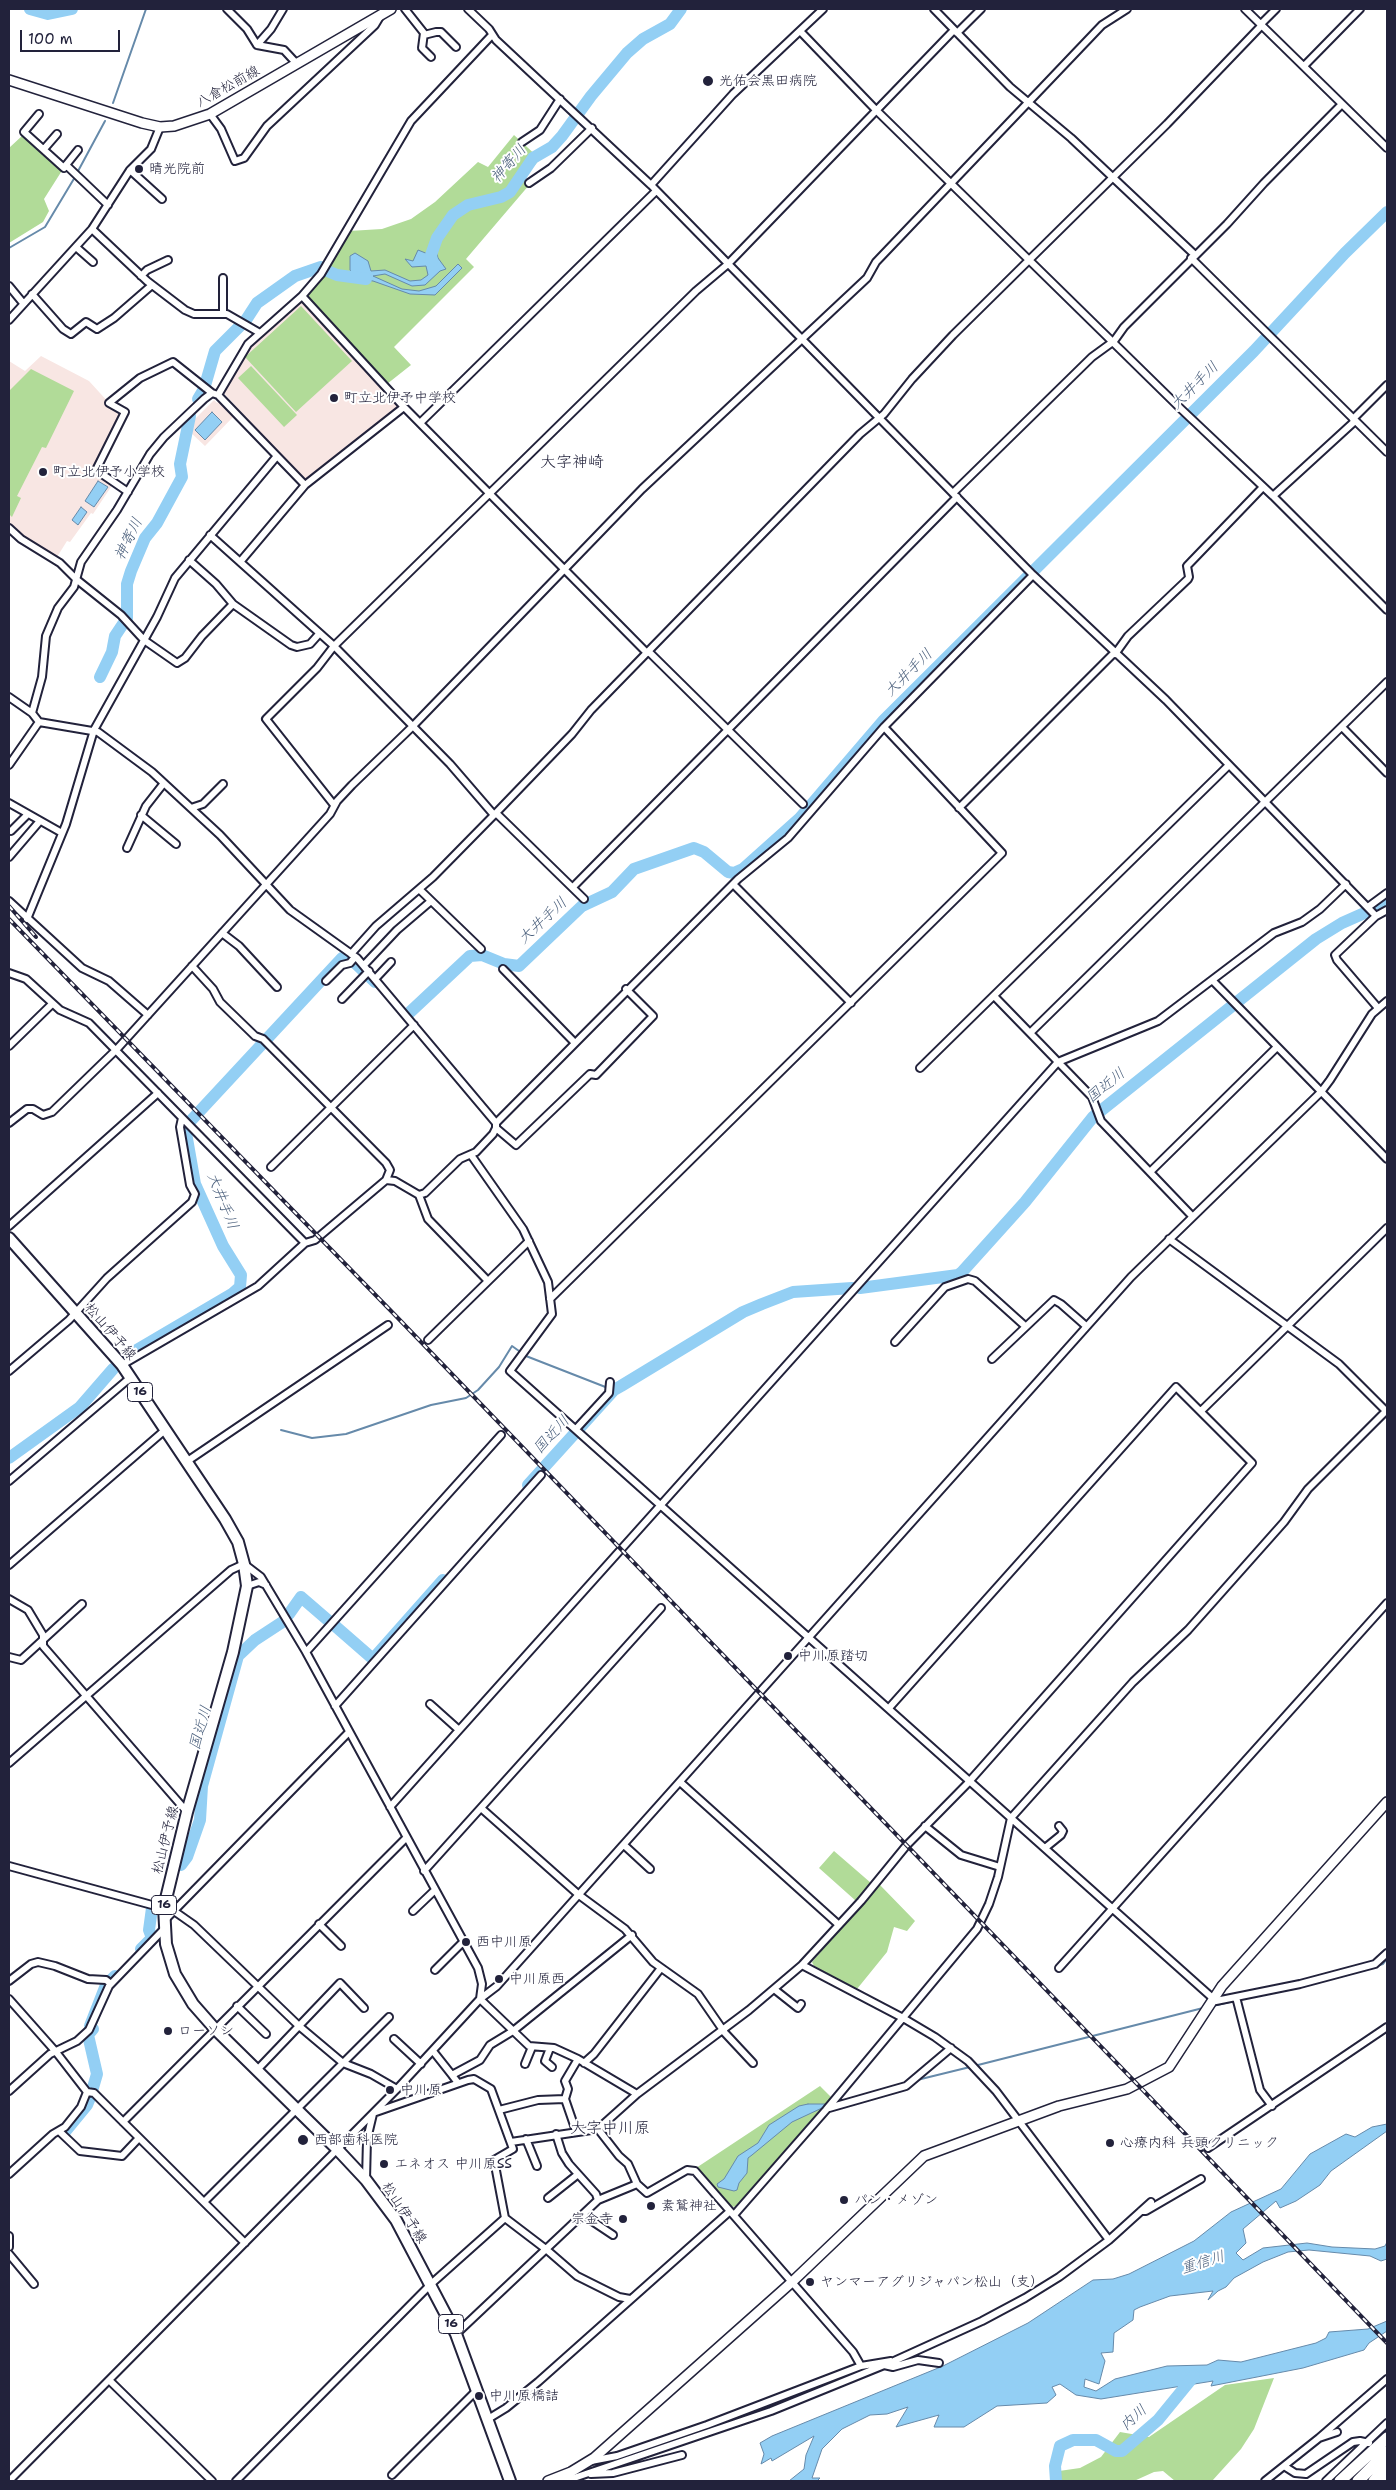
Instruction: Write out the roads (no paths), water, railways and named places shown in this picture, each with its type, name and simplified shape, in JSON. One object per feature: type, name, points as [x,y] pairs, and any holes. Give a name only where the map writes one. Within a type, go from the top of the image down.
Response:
[{"type":"highway","points":[[1340,2481],[1387,2439]]},
{"type":"highway","points":[[1346,2481],[1387,2439]]},
{"type":"highway","points":[[1358,2481],[1387,2452]]},
{"type":"highway","points":[[1374,2481],[1387,2466]]},
{"type":"main road","name":"松山伊予線","points":[[9,1238],[131,1377],[225,1519],[238,1542],[244,1564],[247,1586],[233,1652],[187,1812],[164,1907],[163,1926],[170,1960],[181,1986],[215,2029],[338,2149],[366,2180],[396,2220],[456,2334],[510,2481]]},
{"type":"street","points":[[226,9],[247,29],[257,45],[284,50],[297,64]]},
{"type":"street","points":[[257,45],[271,29],[283,9]]},
{"type":"street","name":"八倉松前線","points":[[9,80],[45,90],[106,112],[160,127],[180,124],[210,114],[390,9]]},
{"type":"street","points":[[405,9],[424,35],[422,48],[431,57]]},
{"type":"street","points":[[468,9],[492,35],[653,188],[1033,576],[1166,700],[1372,911],[1387,910]]},
{"type":"street","points":[[421,422],[653,188],[733,94],[823,9]]},
{"type":"street","points":[[934,9],[1028,103],[1071,138],[1112,177],[1387,452]]},
{"type":"street","points":[[334,805],[266,719],[318,668],[334,646],[696,291],[728,264],[876,110],[981,9]]},
{"type":"street","points":[[9,1123],[27,1109],[43,1115],[55,1109],[117,1049],[264,884],[330,814],[334,805],[642,489],[867,278],[876,262],[1102,25],[1128,9]]},
{"type":"street","points":[[1245,9],[1342,104],[1386,143]]},
{"type":"street","points":[[326,981],[342,965],[353,958],[376,926],[419,890],[495,814],[648,653],[860,434],[879,417],[953,335],[1168,124],[1276,9]]},
{"type":"street","points":[[1304,66],[1360,9]]},
{"type":"street","points":[[210,114],[221,129],[235,161],[244,158],[267,126],[375,25],[382,14]]},
{"type":"street","points":[[800,31],[876,110],[1029,261],[1273,496],[1387,610]]},
{"type":"street","points":[[424,35],[441,32],[456,47]]},
{"type":"street","points":[[32,713],[42,677],[46,636],[54,615],[69,595],[81,562],[128,492],[144,463],[164,437],[215,394],[242,352],[260,333],[302,296],[321,274],[411,121],[492,35]]},
{"type":"street","points":[[522,142],[540,130],[560,99]]},
{"type":"street","points":[[573,887],[955,495],[1092,358],[1114,341],[1342,104]]},
{"type":"street","points":[[39,114],[24,132],[64,168],[78,150]]},
{"type":"street","points":[[9,320],[92,229],[130,170],[152,149],[160,127]]},
{"type":"street","points":[[529,183],[551,168],[592,128]]},
{"type":"street","points":[[44,150],[57,134]]},
{"type":"street","points":[[66,165],[108,205]]},
{"type":"street","points":[[130,170],[162,198]]},
{"type":"street","points":[[92,229],[141,276],[189,312],[223,314],[244,323],[260,333]]},
{"type":"street","points":[[76,247],[93,262]]},
{"type":"street","points":[[141,276],[147,270],[168,260]]},
{"type":"street","points":[[223,278],[223,314]]},
{"type":"street","points":[[32,294],[63,329],[71,334],[86,322],[97,328],[114,318],[152,285]]},
{"type":"street","points":[[9,286],[23,303]]},
{"type":"street","points":[[302,296],[404,407],[421,422],[564,571],[804,804]]},
{"type":"street","points":[[128,492],[96,470],[125,412],[109,403],[140,378],[169,362],[176,363],[215,394],[305,485]]},
{"type":"street","points":[[1273,496],[1354,420],[1387,385]]},
{"type":"street","points":[[240,562],[305,485],[404,407]]},
{"type":"street","points":[[27,919],[62,833],[94,730],[157,617],[174,578],[277,456]]},
{"type":"street","points":[[960,808],[1114,653],[1128,636],[1188,580],[1187,566],[1263,487]]},
{"type":"street","points":[[9,528],[22,539],[60,562],[76,579],[125,620],[144,640],[177,663],[181,662],[233,604]]},
{"type":"street","points":[[210,535],[334,646],[450,764],[495,814],[584,898]]},
{"type":"street","points":[[189,560],[216,584],[233,604],[291,645],[297,647],[310,644],[319,634]]},
{"type":"street","points":[[419,1195],[430,1190],[460,1159],[471,1155],[496,1125],[626,990],[798,826],[884,727],[1033,576]]},
{"type":"street","points":[[1030,1033],[1387,682]]},
{"type":"street","points":[[9,698],[32,713],[39,722],[94,730],[110,740],[164,783],[220,835],[264,884],[298,916],[364,965],[496,1125],[516,1146],[590,1074],[596,1075],[653,1016],[626,990]]},
{"type":"street","points":[[9,764],[39,722]]},
{"type":"street","points":[[1342,726],[1387,773]]},
{"type":"street","points":[[550,1299],[1002,854],[884,727]]},
{"type":"street","points":[[920,1068],[1229,765]]},
{"type":"street","points":[[128,848],[141,815],[164,783]]},
{"type":"street","points":[[191,808],[204,804],[223,784]]},
{"type":"street","points":[[9,803],[39,822],[62,833]]},
{"type":"street","points":[[11,831],[27,815]]},
{"type":"street","points":[[141,815],[176,844]]},
{"type":"street","points":[[9,857],[39,822]]},
{"type":"street","points":[[390,1807],[619,1549],[661,1506],[1058,1062],[1158,1021],[1280,930],[1302,922],[1320,909],[1346,884]]},
{"type":"street","points":[[734,885],[850,1003]]},
{"type":"street","points":[[419,890],[481,950]]},
{"type":"street","points":[[1378,1008],[1337,960],[1335,955],[1387,893]]},
{"type":"street","points":[[9,901],[82,968],[109,981],[148,1015]]},
{"type":"street","points":[[364,965],[397,930],[431,901]]},
{"type":"street","points":[[222,933],[239,946],[277,988]]},
{"type":"street","points":[[376,978],[391,962]]},
{"type":"street","points":[[122,1365],[258,1286],[305,1243],[314,1240],[386,1180],[389,1167],[263,1039],[253,1034],[220,1002],[213,988],[192,966]]},
{"type":"street","points":[[503,969],[575,1043]]},
{"type":"street","points":[[342,999],[368,972]]},
{"type":"street","points":[[9,973],[26,979],[60,1010],[89,1023],[117,1049],[305,1243]]},
{"type":"street","points":[[1213,981],[1387,1159]]},
{"type":"street","points":[[994,996],[1092,1097],[1101,1121],[1192,1216]]},
{"type":"street","points":[[9,2481],[374,2113],[433,2052],[480,1999],[497,1986],[1086,1326],[1168,1239],[1321,1092],[1378,1008],[1387,1000]]},
{"type":"street","points":[[9,1046],[52,1004]]},
{"type":"street","points":[[271,1167],[414,1025]]},
{"type":"street","points":[[1150,1172],[1277,1047]]},
{"type":"street","points":[[9,1226],[158,1093]]},
{"type":"street","points":[[9,1371],[69,1320],[107,1278],[194,1199],[180,1127],[186,1121]]},
{"type":"street","points":[[471,1155],[523,1229],[544,1272],[550,1299],[552,1314],[510,1371],[1212,1998],[1216,2001],[1300,1984],[1375,1964],[1387,1953]]},
{"type":"street","points":[[386,1180],[395,1181],[419,1195],[428,1219],[488,1281]]},
{"type":"street","points":[[1201,1411],[1387,1228]]},
{"type":"street","points":[[488,2420],[538,2382],[630,2299],[731,2213],[828,2108],[977,1929],[989,1904],[1012,1818],[1133,1682],[1188,1630],[1284,1522],[1308,1489],[1387,1411],[1339,1364],[1168,1239]]},
{"type":"street","points":[[428,1340],[529,1241]]},
{"type":"street","points":[[894,1342],[945,1287],[968,1279],[975,1281],[1025,1326]]},
{"type":"street","points":[[992,1358],[1054,1300],[1086,1326]]},
{"type":"street","points":[[186,1462],[388,1325]]},
{"type":"street","points":[[9,1481],[131,1377]]},
{"type":"street","points":[[576,1429],[609,1393],[610,1382]]},
{"type":"street","points":[[511,2142],[576,2131],[593,2132],[598,2129],[637,2094],[774,1989],[802,1965],[1252,1464],[1176,1387],[889,1708]]},
{"type":"street","points":[[9,1565],[165,1430]]},
{"type":"street","points":[[306,1652],[502,1435]]},
{"type":"street","points":[[335,1706],[541,1475]]},
{"type":"street","points":[[9,1763],[231,1570],[244,1564],[257,1572],[306,1652],[481,1976],[480,1999],[524,2043],[532,2047],[550,2048],[580,2061],[637,2094]]},
{"type":"street","points":[[247,1586],[259,1582],[266,1585]]},
{"type":"street","points":[[10,1601],[28,1610],[39,1627],[43,1638],[43,1646],[187,1812]]},
{"type":"street","points":[[9,1658],[21,1660],[82,1604]]},
{"type":"street","points":[[1059,1968],[1387,1604]]},
{"type":"street","points":[[424,1871],[661,1608]]},
{"type":"street","points":[[430,1704],[459,1730]]},
{"type":"street","points":[[9,2091],[56,2052],[77,2041],[89,2030],[110,1983],[163,1926],[174,1910],[349,1732]]},
{"type":"street","points":[[680,1782],[839,1925]]},
{"type":"street","points":[[552,2480],[588,2462],[792,2282],[924,2156],[1059,2106],[1118,2092],[1163,2072],[1174,2062],[1212,1998],[1387,1802]]},
{"type":"street","points":[[481,1808],[579,1895],[632,1935],[652,1962],[703,1999],[722,2029],[753,2063]]},
{"type":"street","points":[[925,1826],[961,1856],[1000,1867]]},
{"type":"street","points":[[1045,1848],[1061,1835],[1063,1831],[1059,1826]]},
{"type":"street","points":[[123,2122],[406,1838]]},
{"type":"street","points":[[624,1845],[650,1869]]},
{"type":"street","points":[[9,1866],[174,1910],[194,1925],[299,2026],[343,2063],[371,2074],[397,2089]]},
{"type":"street","points":[[413,1911],[435,1890]]},
{"type":"street","points":[[319,1924],[341,1946]]},
{"type":"street","points":[[452,2075],[480,2060],[490,2045],[513,2031],[632,1935]]},
{"type":"street","points":[[435,1970],[463,1942]]},
{"type":"street","points":[[9,1981],[31,1964],[38,1962],[55,1966],[88,1979],[110,1983]]},
{"type":"street","points":[[802,1965],[903,2018],[951,2048],[978,2070],[1109,2240]]},
{"type":"street","points":[[576,2131],[565,2099],[568,2089],[565,2082],[580,2061],[594,2054],[661,1968]]},
{"type":"street","points":[[257,2070],[340,1983],[364,2008]]},
{"type":"street","points":[[774,1989],[798,2008],[801,2004]]},
{"type":"street","points":[[1236,1997],[1260,2090],[1272,2106]]},
{"type":"street","points":[[9,1999],[56,2052],[87,2092],[94,2093],[245,2243]]},
{"type":"street","points":[[238,2006],[266,2034]]},
{"type":"street","points":[[204,2202],[389,2017]]},
{"type":"street","points":[[1208,2148],[1387,2027]]},
{"type":"street","points":[[394,2039],[421,2064]]},
{"type":"street","points":[[526,2064],[532,2047]]},
{"type":"street","points":[[550,2048],[545,2061],[552,2067]]},
{"type":"street","points":[[828,2108],[911,2082],[951,2048]]},
{"type":"street","points":[[433,2052],[458,2083]]},
{"type":"street","points":[[374,2113],[474,2079],[491,2089],[513,2149],[494,2160],[505,2218],[548,2250],[577,2276],[618,2297],[630,2299]]},
{"type":"street","points":[[9,2174],[65,2128],[81,2107],[87,2092]]},
{"type":"street","points":[[499,2110],[538,2100],[565,2099]]},
{"type":"street","points":[[366,2180],[367,2139],[374,2113]]},
{"type":"street","points":[[598,2129],[619,2156],[628,2164],[637,2184],[644,2191],[650,2192],[691,2169],[853,2352],[861,2366]]},
{"type":"street","points":[[59,2131],[76,2150],[122,2156],[139,2138]]},
{"type":"street","points":[[556,2134],[562,2153],[577,2175],[596,2194],[598,2200]]},
{"type":"street","points":[[526,2139],[537,2166]]},
{"type":"street","points":[[548,2198],[577,2175]]},
{"type":"street","points":[[1141,2211],[1146,2211],[1201,2179]]},
{"type":"street","points":[[456,2334],[548,2250],[598,2200],[637,2184]]},
{"type":"street","points":[[552,2480],[571,2479],[771,2411],[894,2361],[982,2321],[1025,2298],[1109,2240],[1151,2202]]},
{"type":"street","points":[[583,2215],[613,2235]]},
{"type":"street","points":[[236,2481],[431,2284],[505,2218]]},
{"type":"street","points":[[9,2236],[9,2247]]},
{"type":"street","points":[[9,2254],[34,2284]]},
{"type":"street","points":[[884,2365],[893,2367],[918,2360],[939,2363]]},
{"type":"street","points":[[588,2462],[617,2456],[707,2425],[861,2366],[882,2361],[894,2361]]},
{"type":"street","points":[[1265,2481],[1319,2438],[1387,2379]]},
{"type":"street","points":[[109,2380],[212,2481]]},
{"type":"street","points":[[392,2475],[477,2390]]},
{"type":"street","points":[[1326,2481],[1387,2423]]},
{"type":"street","points":[[1319,2438],[1337,2432]]},
{"type":"street","points":[[1284,2466],[1296,2473],[1306,2474],[1353,2442],[1368,2443]]},
{"type":"street","points":[[589,2473],[594,2475],[613,2473],[682,2455]]},
{"type":"street","points":[[1382,2481],[1387,2476]]},
{"type":"water","points":[[432,245],[435,247],[438,258],[446,269],[440,271],[425,285],[412,286],[385,274],[373,276],[402,289],[419,291],[436,286],[458,264],[462,268],[435,295],[410,294],[373,281],[350,278],[348,275],[363,278],[370,276],[354,275],[350,270],[350,256],[355,253],[368,261],[371,271],[385,270],[410,281],[421,280],[428,275],[426,266],[412,267],[405,259],[413,261],[418,250],[428,254]]},
{"type":"water","points":[[212,412],[222,422],[205,440],[195,430]]},
{"type":"water","points":[[98,481],[108,487],[94,507],[85,501]]},
{"type":"water","points":[[81,507],[87,512],[78,525],[72,520]]},
{"type":"water","points":[[1387,896],[1387,907],[1375,911],[1373,908],[1375,905]]},
{"type":"water","points":[[826,2104],[822,2108],[792,2122],[748,2158],[747,2173],[739,2183],[737,2190],[718,2187],[717,2184],[724,2179],[738,2156],[758,2143],[769,2125],[799,2106]]},
{"type":"water","name":"重信川","points":[[1387,2124],[1387,2131],[1331,2171],[1320,2185],[1296,2201],[1280,2208],[1276,2201],[1243,2229],[1246,2243],[1236,2253],[1243,2260],[1263,2248],[1307,2243],[1332,2247],[1375,2249],[1385,2246],[1387,2242],[1387,2259],[1381,2261],[1370,2256],[1309,2250],[1288,2252],[1263,2262],[1234,2278],[1226,2287],[1208,2300],[1213,2291],[1170,2296],[1140,2307],[1134,2310],[1133,2320],[1114,2333],[1113,2352],[1101,2353],[1105,2361],[1099,2384],[1085,2379],[1084,2387],[1096,2391],[1115,2379],[1167,2366],[1207,2365],[1218,2360],[1241,2362],[1316,2343],[1326,2338],[1329,2332],[1368,2329],[1387,2321],[1387,2331],[1369,2343],[1364,2350],[1303,2368],[1211,2386],[1213,2381],[1101,2399],[1076,2395],[1060,2384],[1052,2387],[1056,2395],[1047,2403],[997,2406],[964,2427],[934,2427],[939,2415],[896,2427],[908,2407],[887,2414],[870,2415],[842,2429],[822,2449],[812,2478],[820,2478],[817,2481],[789,2481],[804,2469],[806,2455],[814,2436],[772,2461],[771,2458],[761,2464],[764,2454],[760,2443],[772,2436],[943,2366],[1028,2323],[1093,2280],[1113,2279],[1129,2274],[1194,2241],[1231,2212],[1281,2189],[1310,2154],[1346,2134],[1355,2137],[1372,2127]]},
{"type":"waterway","points":[[30,9],[48,14],[72,9]]},
{"type":"waterway","points":[[113,103],[146,9]]},
{"type":"waterway","name":"神寄川","points":[[432,261],[431,255],[437,238],[453,215],[468,205],[501,197],[510,192],[533,158],[552,147],[562,136],[591,96],[627,53],[643,39],[670,24],[681,9]]},
{"type":"waterway","points":[[77,173],[105,121]]},
{"type":"waterway","points":[[9,248],[45,227],[75,177]]},
{"type":"waterway","name":"大井手川","points":[[408,1014],[470,956],[482,955],[504,964],[519,966],[582,906],[612,892],[634,869],[694,848],[704,852],[728,872],[734,873],[743,869],[800,818],[884,720],[1254,351],[1345,253],[1387,212]]},
{"type":"waterway","name":"神寄川","points":[[198,399],[204,389],[215,351],[246,320],[257,303],[295,276],[321,267]]},
{"type":"waterway","name":"神寄川","points":[[325,270],[337,275],[366,279]]},
{"type":"waterway","name":"神寄川","points":[[100,677],[112,652],[115,636],[127,618],[127,584],[131,571],[145,538],[157,523],[182,477],[180,464],[190,416]]},
{"type":"waterway","name":"国近川","points":[[860,1288],[958,1275],[1025,1202],[1093,1117],[1316,939],[1342,923],[1387,903]]},
{"type":"waterway","name":"大井手川","points":[[125,1357],[232,1294],[240,1287],[241,1275],[223,1246],[195,1184],[185,1127],[342,958],[354,962],[375,982]]},
{"type":"waterway","name":"国近川","points":[[528,1485],[614,1390],[743,1312],[793,1292],[852,1288]]},
{"type":"waterway","points":[[281,1430],[312,1438],[346,1434],[431,1405],[466,1398],[478,1390],[499,1367],[512,1346],[526,1356],[608,1388]]},
{"type":"waterway","name":"大井手川","points":[[9,1458],[80,1407],[113,1369]]},
{"type":"waterway","name":"国近川","points":[[334,1625],[373,1659],[443,1580]]},
{"type":"waterway","name":"国近川","points":[[289,1614],[301,1597],[330,1622]]},
{"type":"waterway","name":"国近川","points":[[181,1865],[187,1857],[200,1820],[202,1786],[238,1656],[255,1640],[284,1621]]},
{"type":"waterway","name":"国近川","points":[[141,1949],[152,1938],[149,1930],[152,1908]]},
{"type":"waterway","points":[[1376,1966],[1383,1964],[1387,1959]]},
{"type":"waterway","points":[[1352,1973],[1364,1970]]},
{"type":"waterway","points":[[1318,1982],[1347,1975]]},
{"type":"waterway","name":"国近川","points":[[90,2026],[106,1985],[115,1976]]},
{"type":"waterway","points":[[1289,1989],[1299,1987]]},
{"type":"waterway","points":[[1213,2006],[1242,1999]]},
{"type":"waterway","points":[[978,2065],[1203,2008]]},
{"type":"waterway","name":"国近川","points":[[92,2091],[97,2074],[88,2035],[93,2029]]},
{"type":"waterway","points":[[917,2080],[970,2067]]},
{"type":"waterway","points":[[860,2096],[906,2083]]},
{"type":"waterway","name":"国近川","points":[[64,2133],[87,2105],[92,2093]]},
{"type":"waterway","name":"内川","points":[[1056,2481],[1055,2466],[1060,2446],[1073,2440],[1096,2440],[1116,2451],[1122,2451],[1158,2420],[1194,2376]]},
{"type":"railway","points":[[9,906],[36,937]]},
{"type":"railway","points":[[9,919],[394,1314],[1387,2343]]},
{"type":"place","name":"光佑会黒田病院","points":[[708,81]]},
{"type":"place","name":"晴光院前","points":[[139,169]]},
{"type":"place","name":"町立北伊予中学校","points":[[334,398]]},
{"type":"place","name":"町立北伊予小学校","points":[[43,472]]},
{"type":"place","name":"中川原踏切","points":[[788,1656]]},
{"type":"place","name":"西中川原","points":[[466,1942]]},
{"type":"place","name":"中川原西","points":[[499,1979]]},
{"type":"place","name":"ローソン","points":[[168,2031]]},
{"type":"place","name":"中川原","points":[[390,2090]]},
{"type":"place","name":"西部歯科医院","points":[[303,2140]]},
{"type":"place","name":"心療内科 兵頭クリニック","points":[[1110,2143]]},
{"type":"place","name":"エネオス 中川原SS","points":[[384,2164]]},
{"type":"place","name":"パン・メゾン","points":[[844,2200]]},
{"type":"place","name":"素鷲神社","points":[[651,2206]]},
{"type":"place","name":"宗金寺","points":[[623,2219]]},
{"type":"place","name":"ヤンマーアグリジャパン松山（支）","points":[[810,2282]]},
{"type":"place","name":"中川原橋詰","points":[[479,2396]]},
{"type":"district","name":"大字神崎","points":[[572,463]]},
{"type":"district","name":"大字中川原","points":[[610,2129]]}]
